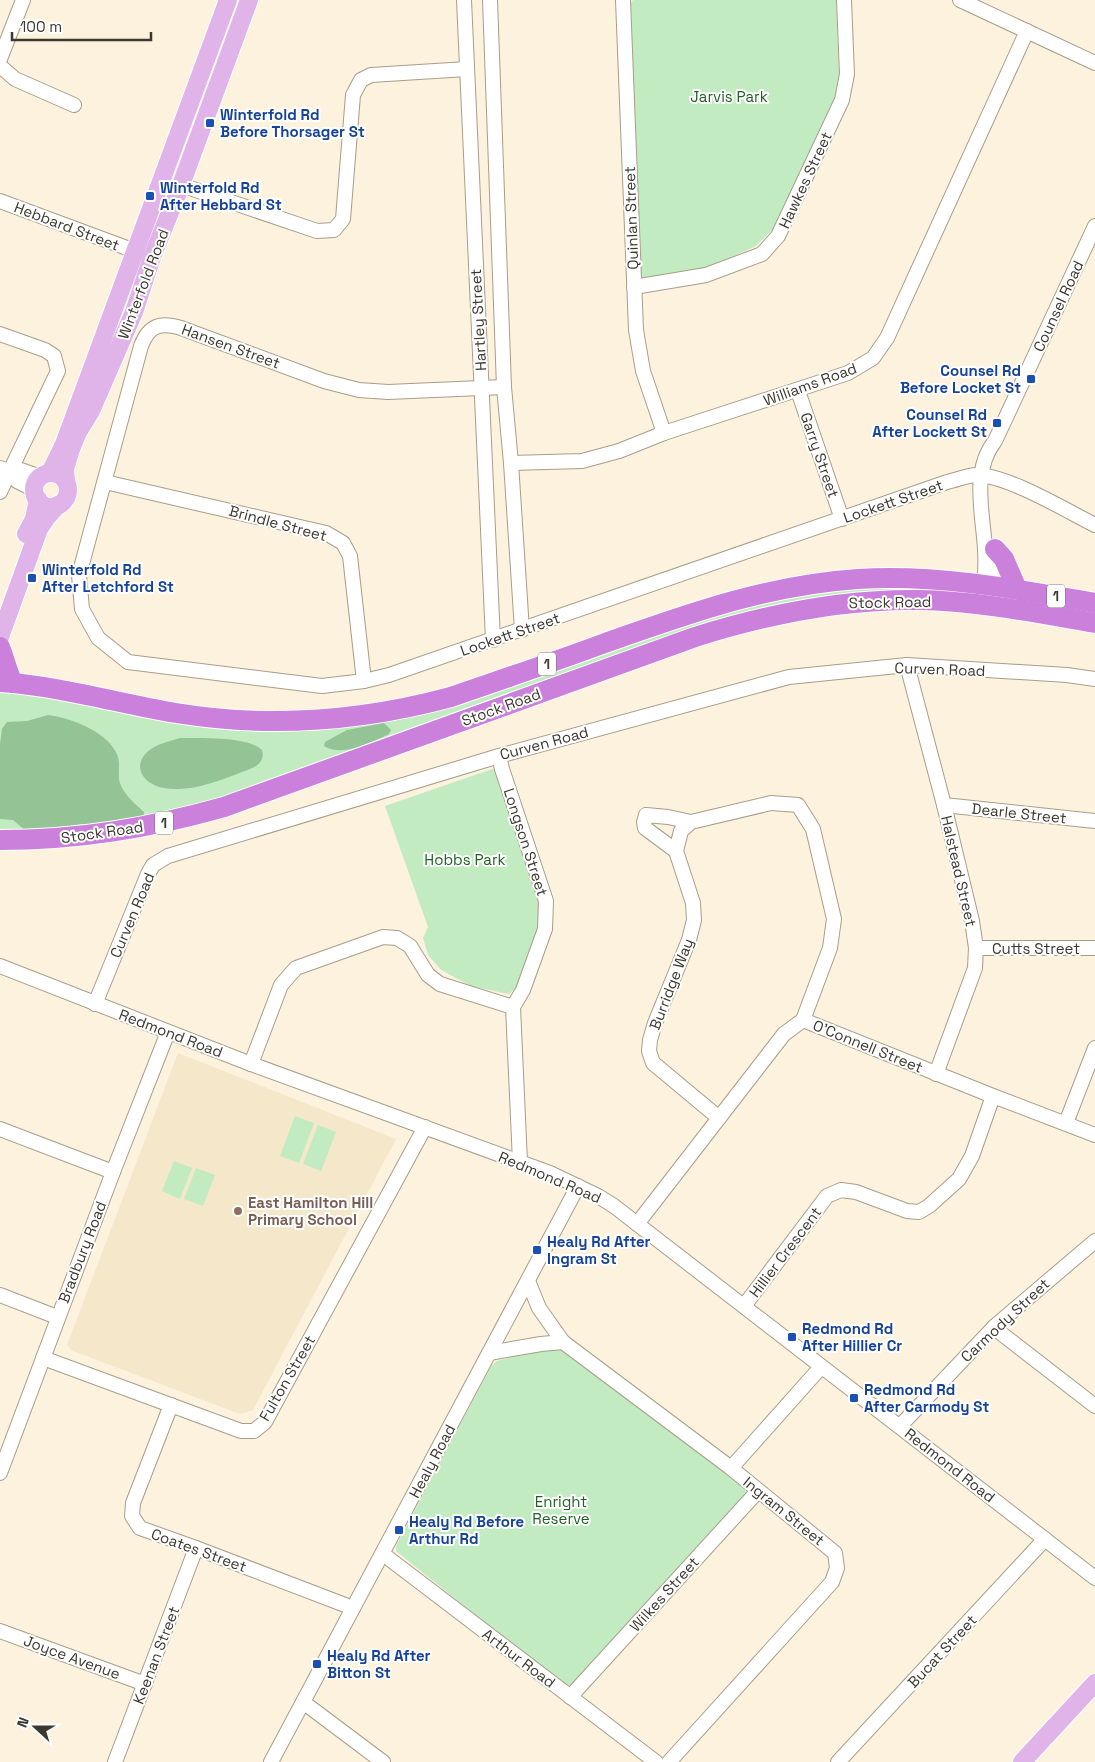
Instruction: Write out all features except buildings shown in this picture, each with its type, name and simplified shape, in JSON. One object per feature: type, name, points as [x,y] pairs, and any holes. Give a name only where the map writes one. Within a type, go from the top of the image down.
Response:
[{"type":"highway","points":[[995,549],[1004,559],[1017,590]]},
{"type":"highway","name":"Stock Road","points":[[6,682],[39,686],[170,712],[212,718],[278,721],[347,718],[417,706],[451,697],[695,612],[769,592],[824,582],[858,579],[918,579],[990,585],[1095,603]]},
{"type":"highway","name":"Stock Road","points":[[0,840],[60,838],[126,830],[159,824],[224,807],[712,631],[762,618],[826,605],[920,600],[988,605],[1095,623]]},
{"type":"highway","points":[[0,647],[4,656],[6,682]]},
{"type":"main road","name":"Winterfold Road","points":[[66,481],[65,469],[71,449],[78,432],[91,411],[135,251],[228,0]]},
{"type":"main road","name":"Winterfold Road","points":[[0,604],[15,567],[22,541],[34,519],[41,485],[64,444],[105,359],[134,312],[152,257],[181,185],[249,0]]},
{"type":"main road","points":[[0,637],[39,529],[48,516],[67,496],[68,486],[66,481],[59,475],[41,485],[49,506],[58,505]]},
{"type":"main road","points":[[1022,1762],[1095,1682]]},
{"type":"main road","points":[[1036,1762],[1095,1699]]},
{"type":"street","points":[[0,58],[23,0]]},
{"type":"street","name":"Hartley Street","points":[[464,0],[493,640]]},
{"type":"street","name":"Hartley Street","points":[[490,0],[504,387],[512,462],[522,630]]},
{"type":"street","name":"Quinlan Street","points":[[623,0],[636,330],[642,371],[664,433]]},
{"type":"street","name":"Hawkes Street","points":[[634,287],[706,275],[762,254],[778,236],[842,100],[847,74],[844,0]]},
{"type":"street","points":[[960,0],[1095,63]]},
{"type":"street","name":"Williams Road","points":[[512,462],[582,461],[619,451],[664,433],[848,373],[873,358],[887,338],[1027,31]]},
{"type":"street","points":[[0,66],[15,79],[74,105]]},
{"type":"street","points":[[181,185],[317,231],[334,230],[343,219],[353,96],[361,80],[372,75],[467,69]]},
{"type":"street","name":"Hebbard Street","points":[[0,201],[135,251]]},
{"type":"street","name":"Counsel Road","points":[[990,585],[981,510],[986,477],[995,441],[1095,226]]},
{"type":"street","name":"Hansen Street","points":[[79,575],[141,346],[148,332],[159,325],[165,324],[181,328],[348,388],[375,392],[504,387]]},
{"type":"street","points":[[0,334],[45,350],[54,356],[58,371],[5,470],[0,492]]},
{"type":"street","points":[[105,359],[134,371]]},
{"type":"street","name":"Garry Street","points":[[798,390],[842,519]]},
{"type":"street","points":[[5,470],[17,481],[41,485]]},
{"type":"street","name":"Lockett Street","points":[[79,575],[82,609],[98,638],[128,662],[322,686],[364,681],[389,675],[947,482],[970,476],[986,477]]},
{"type":"street","points":[[986,477],[1013,484],[1095,525]]},
{"type":"street","name":"Counsel Road","points":[[986,477],[995,549],[988,605]]},
{"type":"street","name":"Brindle Street","points":[[105,482],[326,533],[343,543],[350,556],[364,681]]},
{"type":"street","name":"Curven Road","points":[[95,1004],[152,865],[168,856],[499,756],[789,677],[907,665],[1067,676],[1095,680]]},
{"type":"street","name":"Halstead Street","points":[[907,665],[944,805],[972,922],[976,948],[975,968],[936,1074]]},
{"type":"street","name":"Longson Street","points":[[499,756],[546,901],[545,929],[524,990],[513,1007]]},
{"type":"street","points":[[691,822],[681,831],[676,851],[645,828],[644,822],[646,815],[691,822],[771,803],[798,805],[814,829],[834,919],[830,948],[803,1020]]},
{"type":"street","name":"Dearle Street","points":[[944,805],[1095,821]]},
{"type":"street","name":"Burridge Way","points":[[676,851],[692,903],[694,920],[689,940],[655,1023],[649,1051],[653,1063],[719,1118]]},
{"type":"street","points":[[251,1064],[281,985],[296,968],[383,937],[397,938],[410,946],[428,975],[440,984],[513,1007],[520,1162]]},
{"type":"street","name":"Cutts Street","points":[[976,948],[1095,948]]},
{"type":"street","name":"Redmond Road","points":[[0,966],[251,1064],[550,1173],[598,1196],[638,1224],[1095,1578]]},
{"type":"street","name":"O'Connell Street","points":[[638,1224],[784,1034],[803,1020],[936,1074],[1095,1135]]},
{"type":"street","name":"Bradbury Road","points":[[0,1473],[57,1318],[168,1032]]},
{"type":"street","points":[[1066,1124],[1095,1048]]},
{"type":"street","name":"Hillier Crescent","points":[[744,1306],[827,1196],[841,1190],[856,1192],[907,1211],[919,1212],[929,1206],[959,1179],[966,1168],[994,1096]]},
{"type":"street","name":"Fulton Street","points":[[43,1358],[241,1431],[254,1431],[265,1422],[425,1126]]},
{"type":"street","points":[[0,1129],[113,1172]]},
{"type":"street","name":"Healy Road","points":[[270,1762],[383,1554],[578,1186]]},
{"type":"street","name":"Carmody Street","points":[[900,1426],[995,1326],[1095,1241]]},
{"type":"street","name":"Ingram Street","points":[[528,1280],[539,1308],[563,1342],[731,1468],[835,1553],[837,1568],[832,1582],[669,1762]]},
{"type":"street","points":[[0,1295],[57,1318]]},
{"type":"street","points":[[995,1326],[1002,1334],[1095,1406]]},
{"type":"street","points":[[489,1353],[563,1342]]},
{"type":"street","points":[[731,1468],[821,1367]]},
{"type":"street","name":"Coates Street","points":[[172,1405],[132,1503],[132,1516],[140,1528],[353,1608]]},
{"type":"street","name":"Wilkes Street","points":[[570,1697],[758,1490]]},
{"type":"street","name":"Bucat Street","points":[[838,1762],[1045,1539]]},
{"type":"street","name":"Keenan Street","points":[[115,1762],[196,1548]]},
{"type":"street","name":"Arthur Road","points":[[383,1554],[656,1762]]},
{"type":"street","name":"Joyce Avenue","points":[[0,1631],[145,1684]]},
{"type":"street","points":[[303,1702],[382,1762]]},
{"type":"shaded area","name":"East Hamilton Hill Primary School","points":[[178,1053],[396,1139],[253,1410],[240,1414],[73,1351],[67,1345]]},
{"type":"green space","name":"Jarvis Park","points":[[633,0],[836,0],[839,73],[835,98],[773,229],[756,246],[705,269],[641,278],[636,271],[631,3]]},
{"type":"green space","points":[[845,586],[973,589],[974,594],[844,597],[224,799],[144,820],[0,834],[0,687],[347,725],[714,612]]},
{"type":"green space","points":[[48,715],[77,722],[96,732],[111,745],[118,759],[119,779],[122,789],[144,812],[143,818],[100,825],[81,824],[62,829],[26,831],[13,820],[0,819],[0,744],[2,729],[7,722],[27,721]]},
{"type":"green space","points":[[384,723],[391,730],[389,734],[357,748],[340,750],[324,746],[325,742],[347,730]]},
{"type":"green space","points":[[180,738],[211,738],[246,742],[262,750],[263,755],[258,765],[213,783],[184,789],[156,786],[141,773],[141,761],[151,749],[165,742]]},
{"type":"green space","name":"Hobbs Park","points":[[495,768],[539,895],[540,925],[518,987],[508,994],[471,986],[441,970],[428,955],[423,938],[428,927],[385,806]]},
{"type":"green space","points":[[295,1116],[314,1123],[299,1163],[280,1156]]},
{"type":"green space","points":[[318,1125],[336,1132],[321,1171],[303,1164]]},
{"type":"green space","points":[[174,1161],[192,1168],[180,1199],[162,1191]]},
{"type":"green space","points":[[196,1168],[215,1175],[203,1206],[184,1199]]},
{"type":"green space","name":"Enright Reserve","points":[[545,1348],[554,1348],[565,1352],[744,1486],[746,1494],[574,1684],[567,1686],[562,1685],[396,1551],[396,1546],[491,1366],[497,1361]]},
{"type":"place","name":"Winterfold Rd Before Thorsager St","points":[[210,123]]},
{"type":"place","name":"Winterfold Rd After Hebbard St","points":[[150,196]]},
{"type":"place","name":"Counsel Rd Before Locket St","points":[[1031,379]]},
{"type":"place","name":"Counsel Rd After Lockett St","points":[[997,423]]},
{"type":"place","name":"Winterfold Rd After Letchford St","points":[[32,578]]},
{"type":"place","name":"East Hamilton Hill Primary School","points":[[238,1211]]},
{"type":"place","name":"Healy Rd After Ingram St","points":[[537,1250]]},
{"type":"place","name":"Redmond Rd After Hillier Cr","points":[[792,1337]]},
{"type":"place","name":"Redmond Rd After Carmody St","points":[[854,1398]]},
{"type":"place","name":"Healy Rd Before Arthur Rd","points":[[399,1530]]},
{"type":"place","name":"Healy Rd After Bitton St","points":[[317,1664]]}]
